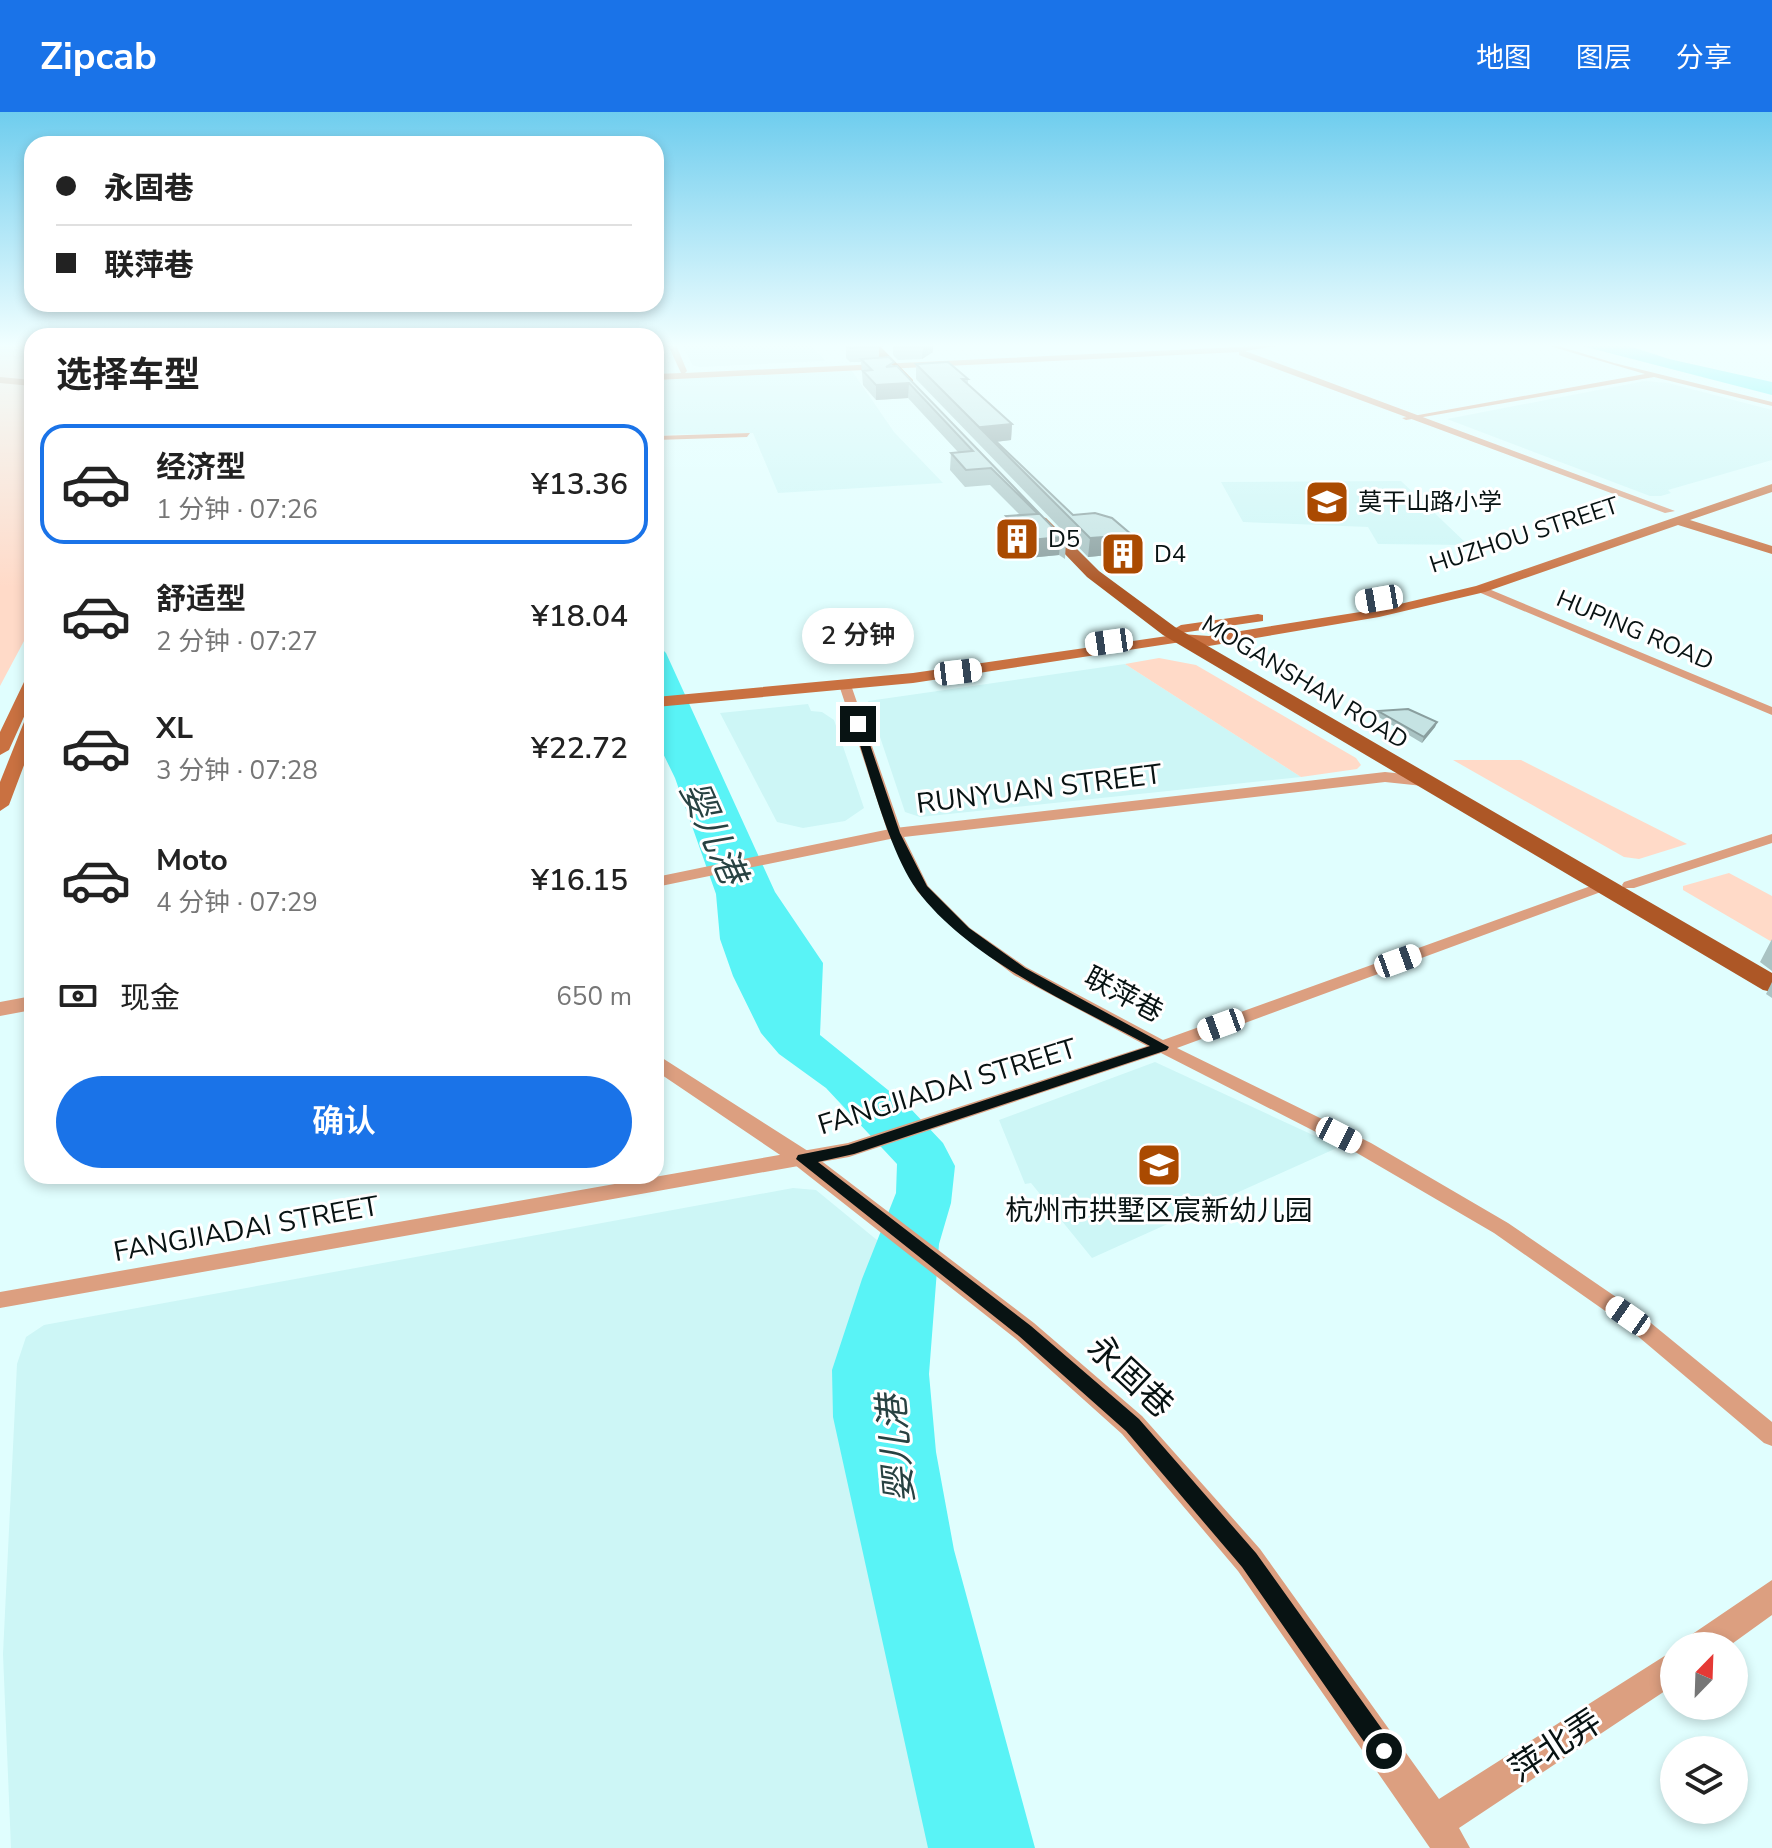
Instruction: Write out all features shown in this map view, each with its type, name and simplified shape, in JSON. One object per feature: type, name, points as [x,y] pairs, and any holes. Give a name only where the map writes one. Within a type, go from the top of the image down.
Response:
[{"type":"main road","name":"HUZHOU STREET","points":[[1180,632],[1408,594],[1767,487]]},
{"type":"main road","name":"MOGANSHAN ROAD","points":[[1772,969],[1209,641],[1180,632],[1124,580],[1037,508],[1093,574],[1180,632],[1388,770],[1423,781],[1772,984]]},
{"type":"main road","name":"HUZHOU STREET","points":[[1209,641],[1379,613],[1480,589],[1674,516]]},
{"type":"main road","points":[[1674,516],[1772,547]]},
{"type":"main road","points":[[664,693],[845,685],[981,670],[1180,632]]},
{"type":"main road","points":[[664,700],[700,693],[919,668],[1180,632]]},
{"type":"main road","points":[[0,805],[24,715]]},
{"type":"main road","points":[[14,757],[24,738]]},
{"type":"street","points":[[1433,426],[1674,516]]},
{"type":"street","points":[[664,438],[747,435]]},
{"type":"street","name":"HUPING ROAD","points":[[1480,589],[1772,711]]},
{"type":"street","name":"联萍巷","points":[[845,685],[895,833],[922,888],[965,931],[1020,971],[1162,1047],[1364,1148],[1501,1228],[1628,1316],[1772,1436]]},
{"type":"street","name":"RUNYUAN STREET","points":[[664,880],[895,833],[1388,770]]},
{"type":"street","points":[[1629,885],[1772,838]]},
{"type":"street","name":"FANGJIADAI STREET","points":[[664,1183],[849,1150],[948,1119],[1162,1047],[1604,886]]},
{"type":"street","points":[[0,1009],[24,1004]]},
{"type":"street","name":"永固巷","points":[[664,1066],[803,1159],[1025,1331],[1132,1425],[1249,1560],[1444,1836]]},
{"type":"street","name":"FANGJIADAI STREET","points":[[0,1300],[661,1184]]},
{"type":"street","points":[[1722,1632],[1772,1596]]},
{"type":"street","name":"萍北弄","points":[[1444,1836],[1660,1676]]},
{"type":"shaded area","points":[[0,426],[24,426],[24,641],[0,686]]},
{"type":"shaded area","points":[[664,426],[890,426],[943,483],[778,493],[753,433],[664,435]]},
{"type":"shaded area","points":[[1465,426],[1772,426],[1772,460],[1668,490],[1671,493],[1661,496],[1650,496]]},
{"type":"shaded area","name":"莫干山路小学","points":[[1401,481],[1468,545],[1378,544],[1368,527],[1243,522],[1221,482]]},
{"type":"shaded area","points":[[1159,658],[1196,665],[1356,758],[1361,765],[1357,769],[1301,777],[1125,664]]},
{"type":"shaded area","points":[[1125,664],[1301,777],[920,817],[905,812],[868,701]]},
{"type":"shaded area","points":[[808,704],[811,711],[822,712],[834,720],[864,808],[845,821],[803,828],[777,822],[720,713]]},
{"type":"shaded area","points":[[1453,760],[1521,760],[1687,844],[1639,859],[1624,857]]},
{"type":"shaded area","points":[[1729,873],[1772,896],[1772,942],[1683,890],[1683,886]]},
{"type":"shaded area","name":"杭州市拱墅区宸新幼儿园","points":[[1155,1062],[1339,1147],[1092,1258],[1031,1183],[1025,1184],[999,1120]]},
{"type":"shaded area","points":[[793,1188],[816,1190],[894,1254],[950,1848],[11,1848],[3,1654],[17,1364],[26,1337],[44,1325]]},
{"type":"water","name":"婴儿港","points":[[664,651],[775,892],[823,963],[820,1035],[909,1107],[943,1143],[955,1166],[951,1203],[939,1244],[929,1374],[936,1452],[954,1550],[1035,1848],[928,1848],[833,1417],[832,1370],[862,1279],[896,1193],[897,1164],[826,1088],[779,1054],[761,1033],[733,976],[720,939],[716,894],[664,755]]},
{"type":"building","points":[[949,426],[955,426],[1066,541],[1061,537],[1030,540],[1006,516],[1038,514],[991,468],[966,470],[951,453],[973,451]]},
{"type":"building","points":[[978,426],[991,426],[981,427],[1073,515],[1095,513],[1112,518],[1132,535],[1090,538]]},
{"type":"building","points":[[1408,709],[1437,722],[1424,737],[1378,711]]},
{"type":"place","name":"莫干山路小学","points":[[1327,502]]},
{"type":"place","name":"D5","points":[[1017,539]]},
{"type":"place","name":"D4","points":[[1123,554]]},
{"type":"place","name":"杭州市拱墅区宸新幼儿园","points":[[1159,1165]]},
{"type":"route","points":[[858,724],[895,833],[922,888],[965,931],[1020,971],[1162,1047],[849,1150],[803,1159],[1025,1331],[1132,1425],[1249,1560],[1384,1751]]}]
